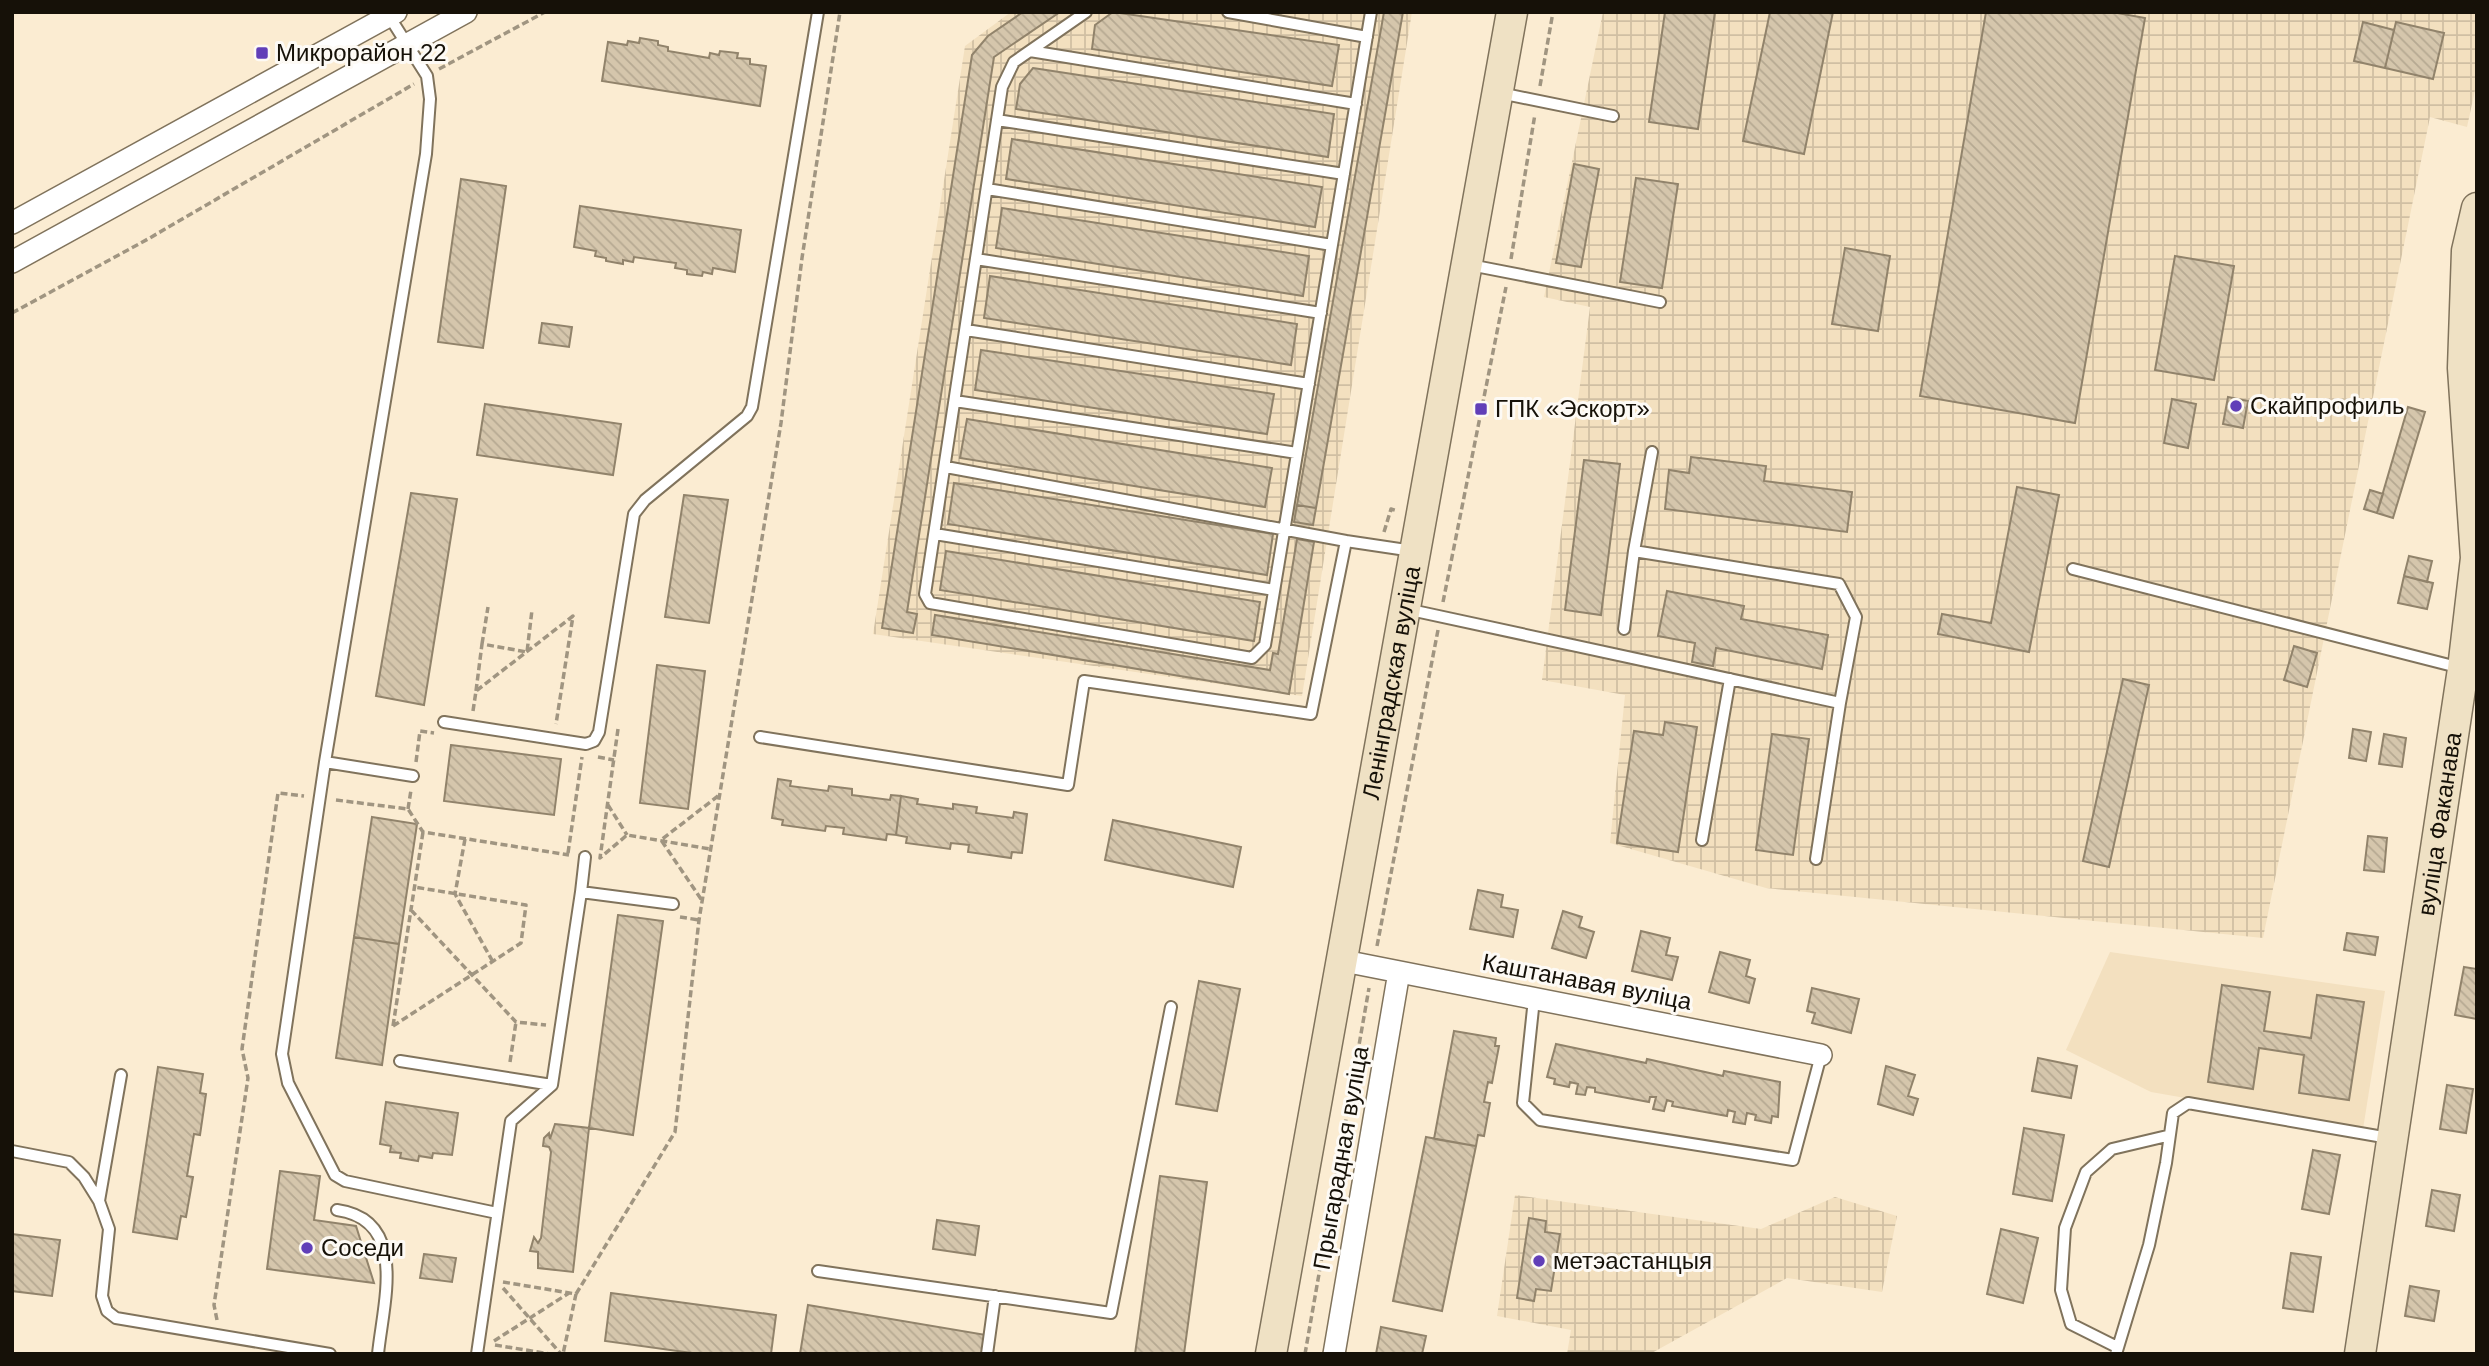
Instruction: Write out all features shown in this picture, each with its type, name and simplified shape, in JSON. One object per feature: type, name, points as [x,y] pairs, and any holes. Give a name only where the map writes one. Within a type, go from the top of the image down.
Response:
[{"type":"main road","name":"Ленінградская вуліца","points":[[1271,1354],[1344,961],[1512,12]]},
{"type":"main road","name":"вуліца Факанава","points":[[2360,1354],[2463,669],[2476,558],[2463,368],[2467,251],[2477,208]]},
{"type":"street","points":[[12,262],[466,12]]},
{"type":"street","points":[[12,223],[258,85],[393,14]]},
{"type":"street","name":"Каштанавая вуліца","points":[[1344,961],[1821,1055]]},
{"type":"street","name":"Прыгарадная вуліца","points":[[1334,1354],[1399,972]]},
{"type":"lane","points":[[444,722],[586,744],[594,741],[599,732],[634,514],[645,500],[747,416],[752,407],[818,12]]},
{"type":"lane","points":[[1086,12],[1014,62],[1002,87],[925,594],[930,603],[1252,658],[1265,645],[1371,12]]},
{"type":"lane","points":[[1228,12],[1367,37]]},
{"type":"lane","points":[[393,14],[428,76],[430,99],[426,154],[325,762],[282,1054],[288,1083],[335,1175],[345,1181],[497,1213]]},
{"type":"lane","points":[[1030,51],[1356,104]]},
{"type":"lane","points":[[1498,93],[1613,116]]},
{"type":"lane","points":[[997,120],[1344,174]]},
{"type":"lane","points":[[987,190],[1332,245]]},
{"type":"lane","points":[[976,259],[1321,313]]},
{"type":"lane","points":[[1467,264],[1660,302]]},
{"type":"lane","points":[[966,330],[1308,384]]},
{"type":"lane","points":[[955,401],[1297,453]]},
{"type":"lane","points":[[1624,629],[1634,551],[1652,452]]},
{"type":"lane","points":[[946,467],[1416,552]]},
{"type":"lane","points":[[935,534],[1274,590]]},
{"type":"lane","points":[[760,737],[1068,785],[1084,681],[1311,714],[1346,541]]},
{"type":"lane","points":[[1634,551],[1839,584],[1856,617],[1816,859]]},
{"type":"lane","points":[[2073,569],[2463,669]]},
{"type":"lane","points":[[1406,609],[1840,703]]},
{"type":"lane","points":[[1702,840],[1730,679]]},
{"type":"lane","points":[[325,762],[414,775]]},
{"type":"lane","points":[[477,1354],[511,1121],[552,1085],[585,857]]},
{"type":"lane","points":[[581,892],[673,904]]},
{"type":"lane","points":[[1534,999],[1523,1103],[1540,1120],[1793,1160],[1821,1055]]},
{"type":"lane","points":[[818,1272],[1111,1313],[1171,1007]]},
{"type":"lane","points":[[400,1061],[552,1085]]},
{"type":"lane","points":[[99,1201],[121,1075]]},
{"type":"lane","points":[[2167,1136],[2112,1149],[2086,1172],[2065,1227],[2061,1290],[2071,1324],[2117,1351],[2149,1245],[2173,1113],[2188,1103],[2392,1139]]},
{"type":"lane","points":[[12,1151],[69,1163],[83,1177],[99,1201],[109,1230],[102,1296],[107,1311],[117,1318],[330,1354]]},
{"type":"lane","points":[[337,1210],[352,1212],[366,1219],[379,1232],[386,1248],[387,1269],[378,1354]]},
{"type":"lane","points":[[987,1354],[995,1296]]},
{"type":"path","points":[[12,313],[148,239],[428,76],[545,12]]},
{"type":"path","points":[[562,1354],[576,1294],[675,1132],[702,900],[781,423],[802,258],[840,12]]},
{"type":"path","points":[[1305,1354],[1373,967],[1508,272],[1553,12]]},
{"type":"path","points":[[1380,546],[1391,509]]},
{"type":"path","points":[[408,809],[421,732],[468,737],[488,607]]},
{"type":"path","points":[[527,652],[532,610]]},
{"type":"path","points":[[476,691],[573,616],[552,751],[582,756],[568,855]]},
{"type":"path","points":[[482,644],[527,652]]},
{"type":"path","points":[[618,722],[600,858],[626,835],[710,849]]},
{"type":"path","points":[[661,840],[719,795]]},
{"type":"path","points":[[608,805],[626,835]]},
{"type":"path","points":[[414,887],[526,905],[521,943],[393,1026],[414,887],[423,832]]},
{"type":"path","points":[[465,839],[455,894],[493,962]]},
{"type":"path","points":[[661,840],[702,900]]},
{"type":"path","points":[[411,910],[516,1022],[560,1027]]},
{"type":"path","points":[[508,1078],[516,1022]]},
{"type":"path","points":[[510,1059],[522,1062]]},
{"type":"path","points":[[562,1354],[497,1281],[576,1294]]},
{"type":"path","points":[[550,1354],[489,1344],[531,1320],[569,1293]]},
{"type":"shaded area","points":[[1011,12],[1412,12],[1302,696],[873,634],[965,46]]},
{"type":"shaded area","points":[[1603,12],[2477,12],[2477,81],[2467,127],[2430,117],[2263,938],[1766,888],[1610,843],[1625,695],[1542,680],[1590,307],[1544,297]]},
{"type":"shaded area","points":[[2110,952],[2385,991],[2363,1129],[2151,1092],[2066,1050]]},
{"type":"shaded area","name":"метэастанцыя","points":[[1515,1195],[1761,1229],[1835,1197],[1897,1216],[1882,1292],[1787,1278],[1650,1354],[1567,1354],[1571,1330],[1497,1316]]},
{"type":"building","points":[[1023,12],[1060,12],[994,57],[907,612],[917,614],[913,633],[882,628],[972,55],[988,36]]},
{"type":"building","points":[[1113,12],[1339,45],[1332,86],[1092,49],[1095,25]]},
{"type":"building","points":[[1384,12],[1403,12],[1316,508],[1297,505]]},
{"type":"building","points":[[1665,12],[1715,12],[1698,129],[1649,122]]},
{"type":"building","points":[[1770,12],[1833,12],[1804,154],[1743,141]]},
{"type":"building","points":[[1986,12],[2112,12],[2145,18],[2075,423],[1920,396]]},
{"type":"building","points":[[2363,22],[2394,30],[2385,68],[2354,61]]},
{"type":"building","points":[[2396,22],[2444,33],[2433,79],[2385,68]]},
{"type":"building","points":[[640,38],[658,41],[658,45],[668,47],[668,51],[709,58],[710,53],[719,55],[720,51],[738,53],[737,58],[750,59],[750,64],[766,66],[760,106],[602,81],[608,42],[627,45],[628,41],[639,43]]},
{"type":"building","points":[[1033,68],[1334,114],[1328,157],[1016,109],[1020,84]]},
{"type":"building","points":[[1012,139],[1322,187],[1315,227],[1006,179]]},
{"type":"building","points":[[1574,164],[1599,169],[1581,267],[1556,263]]},
{"type":"building","points":[[1636,178],[1678,184],[1662,288],[1620,282]]},
{"type":"building","points":[[461,179],[506,186],[483,348],[438,342]]},
{"type":"building","points":[[580,206],[741,230],[735,272],[713,268],[712,274],[703,272],[702,276],[687,274],[687,270],[675,268],[676,263],[634,257],[633,262],[623,260],[623,264],[606,261],[606,258],[595,256],[596,251],[574,247]]},
{"type":"building","points":[[1002,208],[1309,256],[1303,296],[996,248]]},
{"type":"building","points":[[1845,248],[1890,256],[1878,331],[1832,324]]},
{"type":"building","points":[[2175,256],[2234,266],[2214,380],[2155,370]]},
{"type":"building","points":[[990,276],[1297,324],[1291,365],[984,318]]},
{"type":"building","points":[[542,323],[572,327],[569,347],[539,343]]},
{"type":"building","points":[[981,350],[1274,394],[1267,434],[975,390]]},
{"type":"building","points":[[2228,397],[2248,401],[2243,428],[2223,424]]},
{"type":"building","points":[[2172,399],[2196,404],[2188,448],[2164,443]]},
{"type":"building","points":[[485,404],[621,424],[613,475],[477,455]]},
{"type":"building","points":[[2408,407],[2425,412],[2393,518],[2377,513]]},
{"type":"building","points":[[967,419],[1272,468],[1265,507],[960,458]]},
{"type":"building","points":[[1691,457],[1766,466],[1764,481],[1852,492],[1847,532],[1665,509],[1669,470],[1689,473]]},
{"type":"building","points":[[1584,460],[1620,464],[1601,615],[1565,610]]},
{"type":"building","points":[[954,483],[1273,534],[1267,575],[948,524]]},
{"type":"building","points":[[2017,487],[2059,495],[2029,652],[1938,634],[1942,614],[1991,623]]},
{"type":"building","points":[[2370,490],[2383,494],[2377,513],[2364,509]]},
{"type":"building","points":[[411,493],[457,499],[424,705],[376,696]]},
{"type":"building","points":[[684,495],[728,500],[709,623],[665,617]]},
{"type":"building","points":[[1297,505],[1316,508],[1313,525],[1294,522]]},
{"type":"building","points":[[1297,539],[1314,542],[1289,694],[932,635],[935,615],[1270,670],[1273,653],[1278,654]]},
{"type":"building","points":[[946,551],[1260,602],[1254,641],[940,590]]},
{"type":"building","points":[[2409,556],[2432,561],[2427,582],[2404,576]]},
{"type":"building","points":[[2404,576],[2433,583],[2427,609],[2398,603]]},
{"type":"building","points":[[1667,591],[1744,606],[1741,619],[1828,635],[1822,669],[1716,648],[1713,666],[1692,662],[1695,643],[1658,636]]},
{"type":"building","points":[[2294,646],[2317,653],[2307,687],[2284,680]]},
{"type":"building","points":[[657,665],[705,671],[688,809],[640,803]]},
{"type":"building","points":[[2123,679],[2149,685],[2109,867],[2083,861]]},
{"type":"building","points":[[1665,722],[1697,727],[1678,852],[1617,843],[1634,731],[1663,735]]},
{"type":"building","points":[[2353,729],[2371,732],[2366,761],[2349,758]]},
{"type":"building","points":[[1772,734],[1809,739],[1793,855],[1756,850]]},
{"type":"building","points":[[2384,734],[2406,738],[2402,767],[2379,764]]},
{"type":"building","points":[[451,745],[561,759],[554,815],[444,801]]},
{"type":"building","points":[[778,779],[791,781],[790,786],[828,791],[829,786],[852,789],[852,795],[890,800],[891,795],[901,796],[896,835],[887,834],[886,840],[843,834],[844,828],[826,826],[825,831],[782,825],[783,820],[772,818]]},
{"type":"building","points":[[901,796],[918,799],[917,804],[953,809],[953,804],[977,807],[976,813],[1013,818],[1014,812],[1027,814],[1022,853],[1012,852],[1011,858],[968,852],[969,845],[951,843],[950,849],[906,843],[907,837],[896,835]]},
{"type":"building","points":[[372,817],[417,824],[399,944],[354,937]]},
{"type":"building","points":[[1113,820],[1241,847],[1233,887],[1105,860]]},
{"type":"building","points":[[2368,836],[2387,838],[2384,872],[2364,870]]},
{"type":"building","points":[[1478,890],[1503,895],[1501,907],[1518,910],[1513,937],[1470,929]]},
{"type":"building","points":[[1563,911],[1582,917],[1579,927],[1594,932],[1586,958],[1552,948]]},
{"type":"building","points":[[618,915],[663,921],[633,1135],[589,1128]]},
{"type":"building","points":[[1641,931],[1670,938],[1666,955],[1678,957],[1672,980],[1632,971]]},
{"type":"building","points":[[2347,933],[2378,937],[2375,955],[2344,950]]},
{"type":"building","points":[[354,937],[399,944],[382,1065],[336,1058]]},
{"type":"building","points":[[1720,952],[1750,960],[1746,976],[1755,979],[1749,1003],[1709,992]]},
{"type":"building","points":[[2464,967],[2477,969],[2477,1019],[2455,1015]]},
{"type":"building","points":[[1199,981],[1240,989],[1217,1111],[1176,1104]]},
{"type":"building","points":[[2222,985],[2270,992],[2264,1031],[2311,1038],[2317,995],[2364,1002],[2349,1100],[2299,1093],[2304,1055],[2259,1048],[2253,1089],[2208,1082]]},
{"type":"building","points":[[1812,988],[1859,999],[1851,1033],[1812,1023],[1815,1013],[1807,1011]]},
{"type":"building","points":[[1454,1031],[1496,1038],[1495,1046],[1499,1046],[1492,1083],[1488,1082],[1484,1102],[1490,1103],[1484,1136],[1478,1135],[1476,1146],[1434,1139]]},
{"type":"building","points":[[1556,1044],[1646,1063],[1647,1059],[1723,1076],[1724,1071],[1780,1082],[1778,1117],[1772,1116],[1771,1123],[1755,1120],[1756,1115],[1747,1113],[1745,1124],[1733,1122],[1735,1112],[1728,1110],[1727,1116],[1672,1106],[1673,1102],[1667,1100],[1664,1111],[1653,1109],[1656,1097],[1650,1097],[1649,1102],[1595,1092],[1595,1088],[1587,1087],[1585,1095],[1576,1094],[1578,1084],[1570,1082],[1569,1087],[1554,1084],[1555,1079],[1547,1077]]},
{"type":"building","points":[[2038,1058],[2077,1066],[2071,1098],[2032,1091]]},
{"type":"building","points":[[1886,1066],[1915,1075],[1908,1096],[1918,1099],[1913,1115],[1878,1104]]},
{"type":"building","points":[[158,1067],[203,1074],[200,1093],[206,1094],[200,1135],[194,1134],[187,1176],[193,1177],[186,1217],[181,1216],[177,1239],[133,1232]]},
{"type":"building","points":[[2447,1085],[2473,1089],[2466,1133],[2440,1129]]},
{"type":"building","points":[[386,1102],[458,1113],[452,1155],[433,1153],[432,1158],[419,1156],[418,1161],[400,1158],[401,1153],[390,1152],[391,1146],[380,1144]]},
{"type":"building","points":[[555,1124],[589,1128],[573,1272],[538,1268],[538,1252],[530,1251],[534,1237],[538,1243],[541,1238],[551,1152],[549,1147],[543,1146],[544,1138],[549,1133],[550,1139]]},
{"type":"building","points":[[2024,1128],[2064,1135],[2052,1201],[2013,1194]]},
{"type":"building","points":[[1426,1137],[1476,1146],[1442,1311],[1393,1301]]},
{"type":"building","points":[[2313,1150],[2340,1155],[2329,1214],[2302,1209]]},
{"type":"building","points":[[280,1171],[320,1176],[314,1220],[356,1226],[374,1283],[267,1269]]},
{"type":"building","points":[[1160,1176],[1207,1182],[1184,1354],[1135,1354]]},
{"type":"building","points":[[2432,1190],[2460,1195],[2454,1231],[2426,1226]]},
{"type":"building","name":"метэастанцыя","points":[[1529,1218],[1546,1221],[1545,1232],[1560,1234],[1551,1291],[1536,1289],[1534,1301],[1517,1298]]},
{"type":"building","points":[[937,1220],[979,1226],[975,1255],[933,1249]]},
{"type":"building","points":[[2001,1229],[2038,1238],[2023,1303],[1987,1294]]},
{"type":"building","points":[[12,1234],[60,1240],[52,1296],[12,1291]]},
{"type":"building","points":[[2291,1253],[2321,1257],[2313,1312],[2283,1308]]},
{"type":"building","points":[[424,1254],[456,1258],[452,1282],[420,1278]]},
{"type":"building","points":[[2410,1286],[2439,1291],[2434,1321],[2405,1316]]},
{"type":"building","points":[[611,1293],[776,1315],[771,1354],[699,1354],[605,1341]]},
{"type":"building","points":[[808,1305],[986,1335],[983,1354],[800,1354]]},
{"type":"building","points":[[1381,1327],[1426,1336],[1422,1354],[1376,1354]]},
{"type":"place","name":"Микрорайон 22","points":[[262,53]]},
{"type":"place","name":"Скайпрофиль","points":[[2236,406]]},
{"type":"place","name":"ГПК «Эскорт»","points":[[1481,409]]},
{"type":"place","name":"Соседи","points":[[307,1248]]},
{"type":"place","name":"метэастанцыя","points":[[1539,1261]]}]
